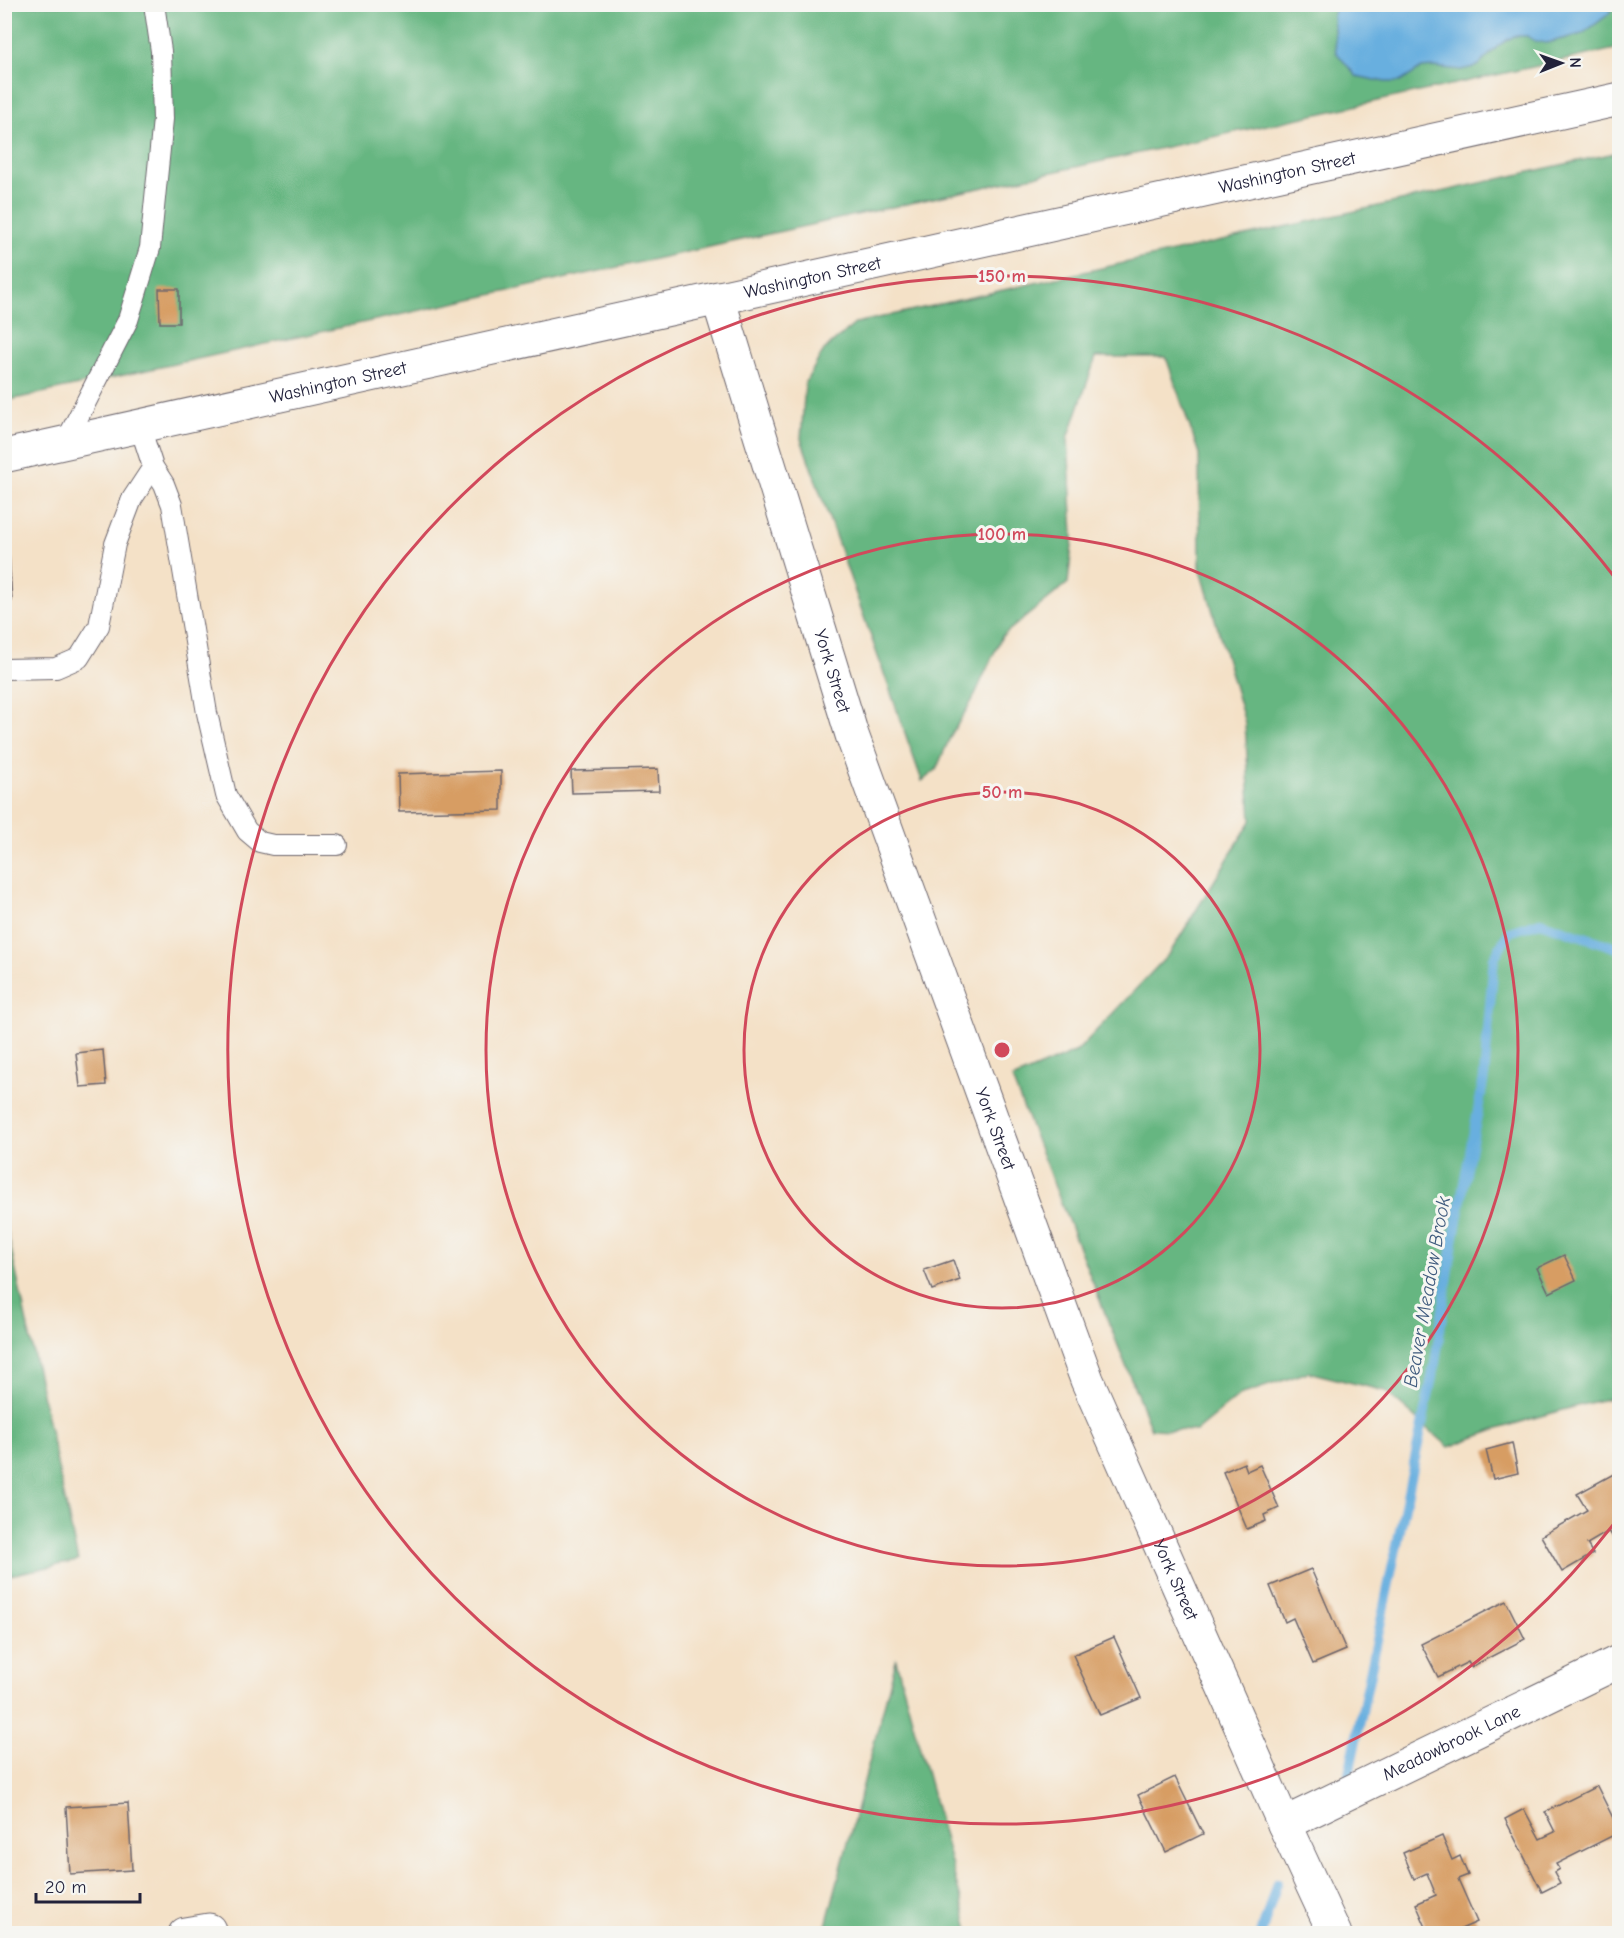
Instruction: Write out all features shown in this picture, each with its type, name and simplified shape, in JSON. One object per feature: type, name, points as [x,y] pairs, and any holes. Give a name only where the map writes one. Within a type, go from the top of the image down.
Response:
[{"type":"street","name":"Washington Street","points":[[4,456],[1620,99]]},
{"type":"street","name":"York Street","points":[[718,298],[852,735],[1087,1380],[1335,1934]]},
{"type":"street","name":"Meadowbrook Lane","points":[[1284,1824],[1620,1661]]},
{"type":"lane","points":[[65,443],[128,320],[150,248],[163,119],[161,51],[154,4]]},
{"type":"lane","points":[[140,427],[153,467],[164,484],[172,505],[207,713],[226,795],[247,831],[260,842],[273,845],[337,846]]},
{"type":"lane","points":[[4,669],[56,668],[79,658],[99,626],[115,544],[132,499],[153,467]]},
{"type":"green space","points":[[1619,4],[1620,48],[5,401],[4,5]]},
{"type":"green space","points":[[1619,152],[1619,1396],[1533,1418],[1449,1447],[1385,1391],[1308,1372],[1240,1395],[1196,1431],[1151,1429],[1012,1079],[1077,1051],[1170,953],[1251,821],[1245,723],[1200,567],[1199,454],[1166,357],[1096,357],[1068,438],[1073,536],[1068,583],[1002,636],[972,701],[951,735],[936,770],[922,781],[801,439],[805,383],[824,350],[856,323]]},
{"type":"green space","points":[[5,1221],[78,1561],[4,1576]]},
{"type":"green space","points":[[896,1660],[970,1933],[824,1933]]},
{"type":"water","points":[[1614,4],[1609,14],[1582,34],[1546,43],[1535,41],[1527,36],[1514,36],[1499,45],[1478,66],[1461,70],[1422,68],[1400,82],[1385,82],[1356,76],[1336,52],[1333,16],[1335,5]]},
{"type":"building","points":[[159,289],[179,289],[179,323],[160,323]]},
{"type":"building","points":[[4,534],[8,534],[12,601],[4,601]]},
{"type":"building","points":[[658,769],[659,791],[572,793],[571,771]]},
{"type":"building","points":[[501,771],[501,810],[399,812],[398,774]]},
{"type":"building","points":[[103,1050],[106,1085],[80,1087],[76,1053]]},
{"type":"building","points":[[1564,1255],[1576,1280],[1549,1293],[1537,1268]]},
{"type":"building","points":[[953,1260],[960,1280],[932,1290],[924,1270]]},
{"type":"building","points":[[1512,1443],[1518,1473],[1493,1479],[1486,1450]]},
{"type":"building","points":[[1244,1463],[1247,1471],[1260,1465],[1279,1508],[1264,1515],[1266,1521],[1247,1529],[1223,1472]]},
{"type":"building","points":[[1619,1471],[1620,1544],[1618,1545],[1609,1531],[1587,1544],[1593,1554],[1562,1572],[1541,1536],[1587,1510],[1577,1494]]},
{"type":"building","points":[[1311,1569],[1346,1650],[1313,1664],[1293,1618],[1285,1622],[1270,1586]]},
{"type":"building","points":[[1506,1601],[1525,1639],[1471,1667],[1468,1662],[1438,1677],[1421,1644]]},
{"type":"building","points":[[1114,1637],[1141,1698],[1100,1715],[1073,1655]]},
{"type":"building","points":[[1175,1777],[1203,1834],[1166,1852],[1138,1795]]},
{"type":"building","points":[[1597,1786],[1620,1832],[1556,1864],[1559,1869],[1554,1872],[1560,1883],[1542,1892],[1505,1819],[1524,1809],[1540,1839],[1555,1832],[1545,1812]]},
{"type":"building","points":[[128,1803],[132,1870],[70,1874],[66,1807]]},
{"type":"building","points":[[1442,1836],[1452,1860],[1460,1856],[1468,1875],[1458,1879],[1477,1922],[1450,1934],[1429,1934],[1416,1904],[1436,1895],[1427,1873],[1414,1879],[1403,1853]]},
{"type":"waterway","name":"Beaver Meadow Brook","points":[[1349,1774],[1435,1363],[1453,1242],[1484,1078],[1494,958],[1509,932],[1540,922],[1620,949]]},
{"type":"waterway","name":"Beaver Meadow Brook","points":[[1261,1934],[1277,1883]]}]
